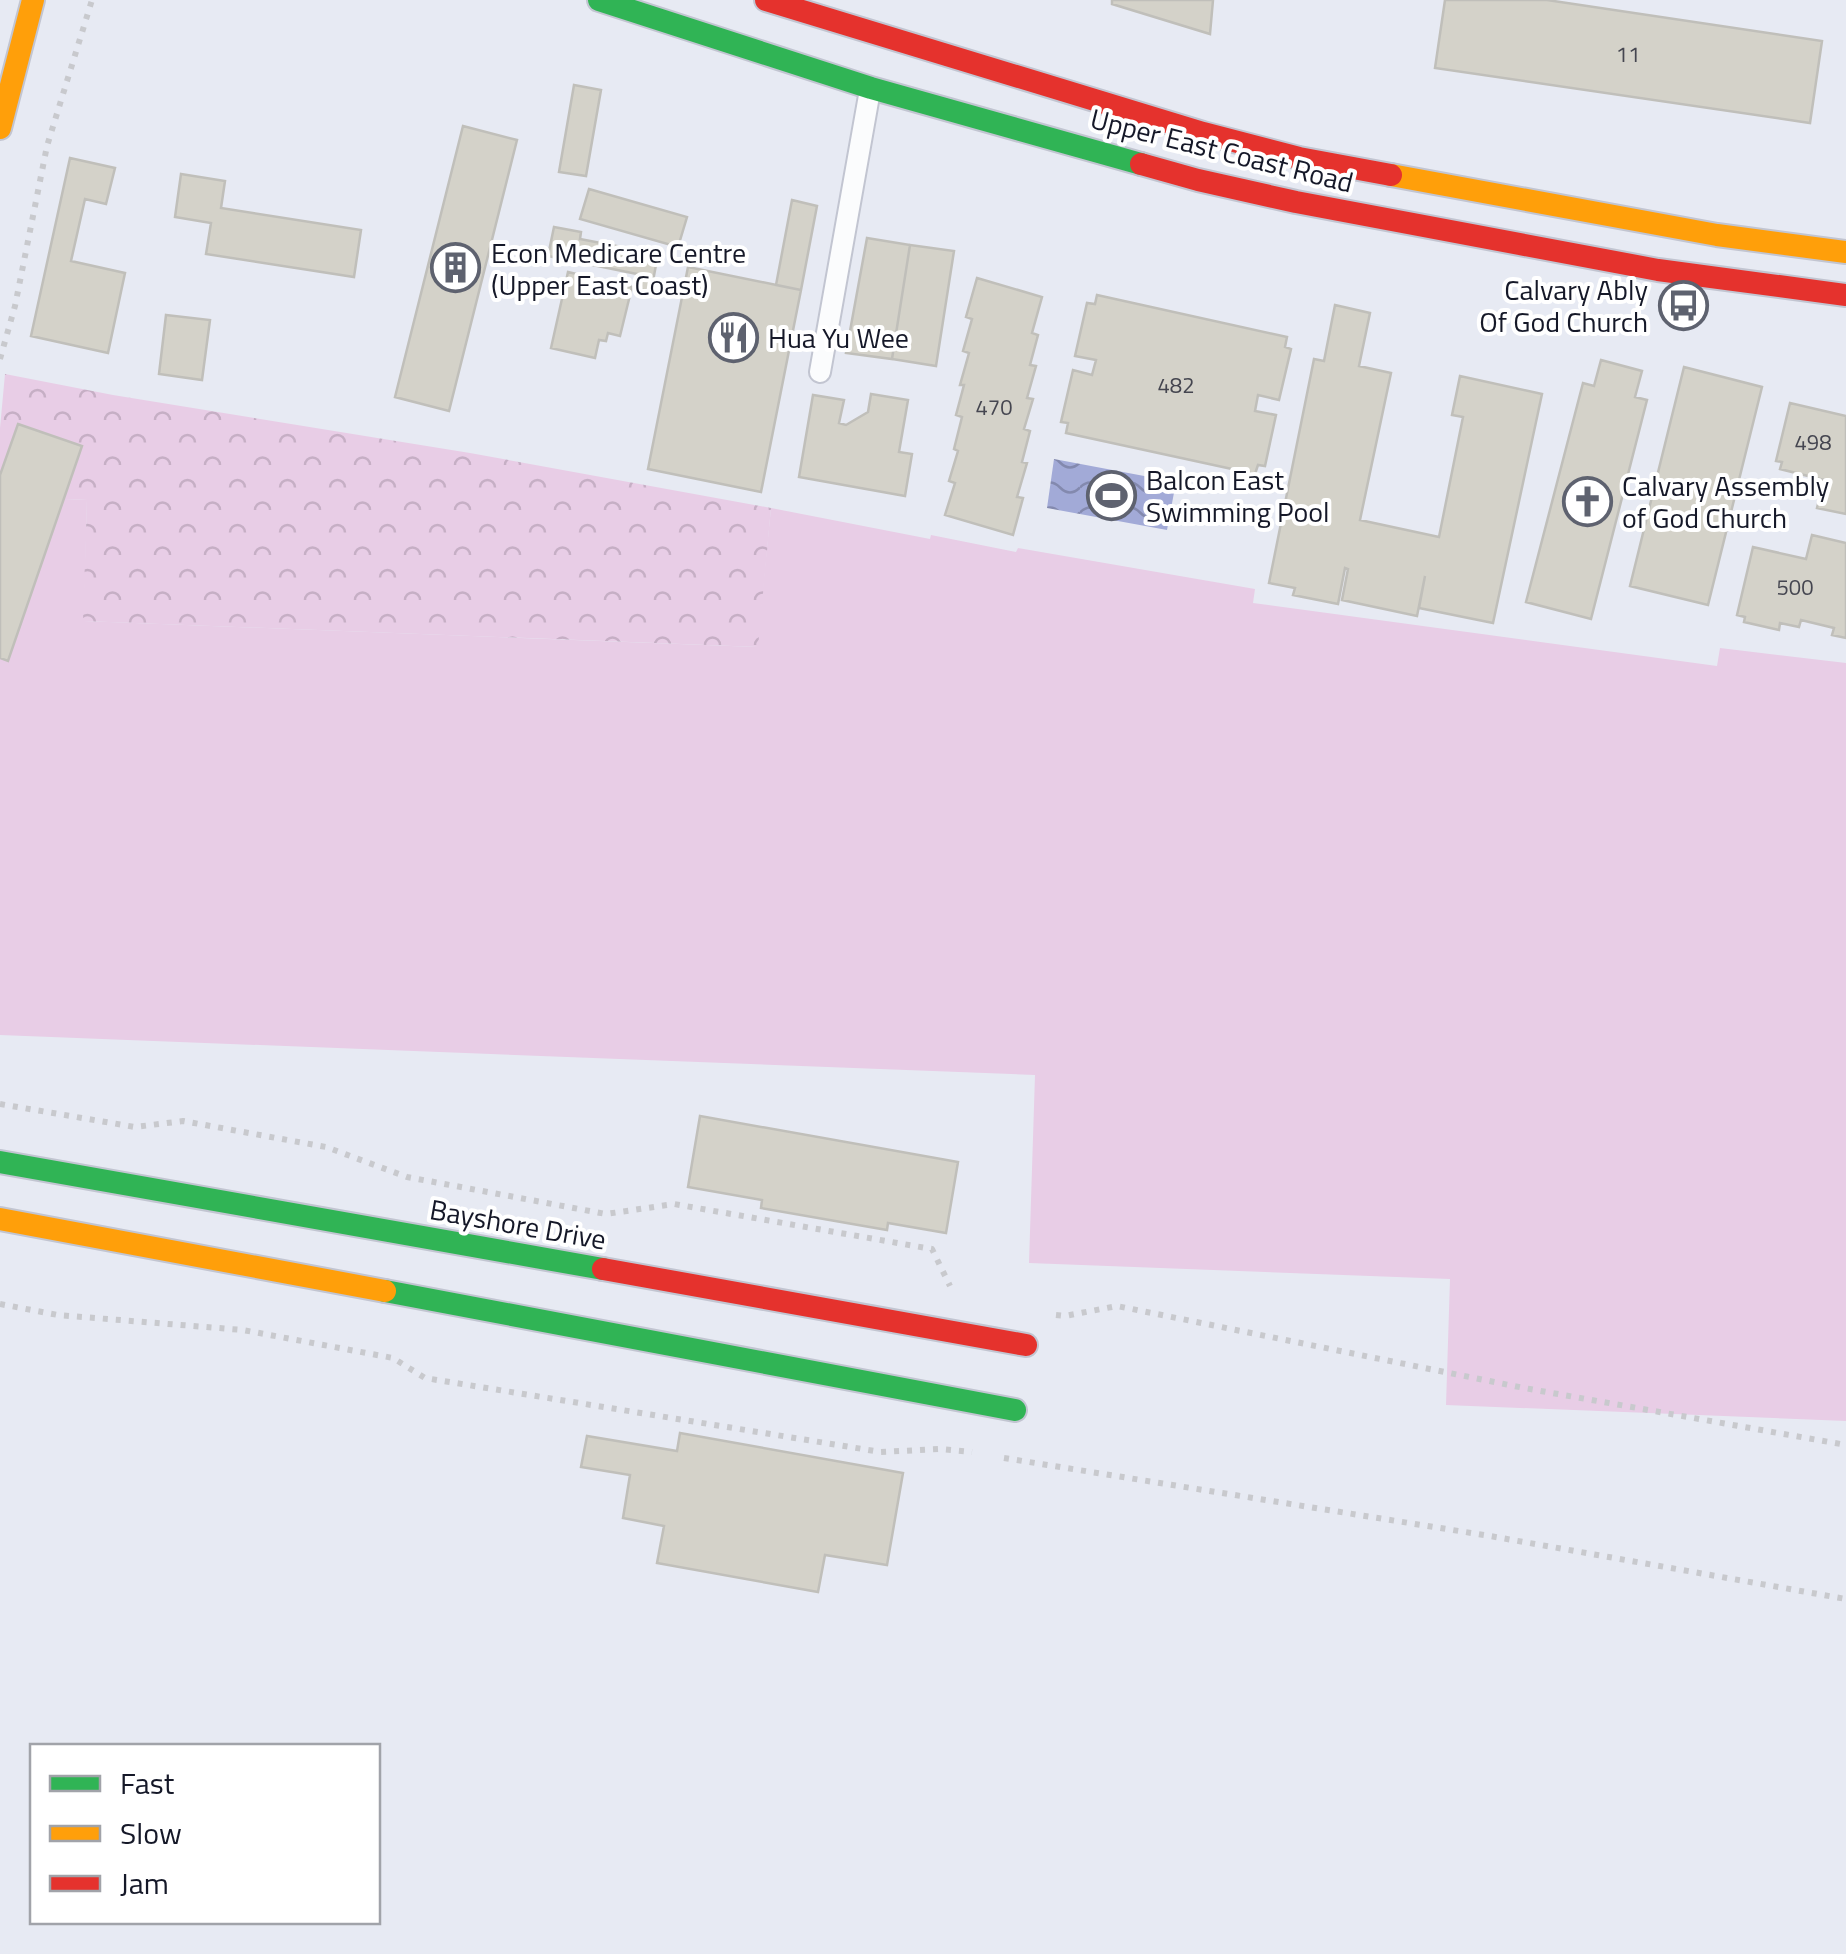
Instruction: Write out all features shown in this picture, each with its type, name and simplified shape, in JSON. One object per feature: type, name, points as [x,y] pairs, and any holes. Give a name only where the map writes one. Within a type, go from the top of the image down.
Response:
[{"type":"main road","points":[[0,128],[34,0]]},
{"type":"main road","name":"Upper East Coast Road","points":[[599,0],[870,88],[1198,180],[1658,270],[1846,295]]},
{"type":"main road","name":"Upper East Coast Road","points":[[766,0],[1203,133],[1299,158],[1717,235],[1846,252]]},
{"type":"main road","name":"Bayshore Drive","points":[[0,1162],[1026,1344]]},
{"type":"main road","points":[[0,1219],[1014,1410]]},
{"type":"lane","points":[[820,372],[870,88]]},
{"type":"path","points":[[0,359],[15,306],[47,146],[92,0]]},
{"type":"path","points":[[0,1104],[136,1127],[183,1122],[326,1147],[407,1177],[606,1214],[674,1204],[932,1249],[957,1302]]},
{"type":"path","points":[[0,1304],[58,1315],[243,1330],[393,1358],[426,1378],[881,1452],[940,1448],[969,1451],[1471,1532],[1846,1599]]},
{"type":"path","points":[[1065,1316],[1117,1306],[1524,1388],[1846,1445]]},
{"type":"green space","points":[[5,374],[771,508],[758,647],[83,621],[87,500],[0,496]]},
{"type":"green space","points":[[0,496],[87,500],[84,621],[757,647],[771,508],[930,539],[931,535],[1016,552],[1018,548],[1255,589],[1253,603],[1717,666],[1720,648],[1846,663],[1846,1421],[1446,1405],[1450,1279],[1029,1263],[1035,1075],[0,1035]]},
{"type":"water","name":"Balcon East Swimming Pool","points":[[1054,459],[1176,482],[1167,530],[1047,508]]},
{"type":"building","points":[[1112,0],[1213,0],[1210,34],[1112,4]]},
{"type":"building","points":[[1445,0],[1547,0],[1822,41],[1810,123],[1435,68]]},
{"type":"building","points":[[574,85],[601,90],[586,176],[559,172]]},
{"type":"building","name":"Econ Medicare Centre (Upper East Coast)","points":[[463,126],[517,140],[449,411],[395,397]]},
{"type":"building","points":[[70,158],[115,168],[106,204],[85,199],[71,261],[125,273],[108,353],[31,336]]},
{"type":"building","points":[[181,174],[225,181],[221,208],[361,230],[354,277],[206,254],[211,223],[175,217]]},
{"type":"building","points":[[589,189],[687,217],[678,247],[580,219]]},
{"type":"building","points":[[792,200],[817,206],[801,290],[776,285]]},
{"type":"building","points":[[554,227],[581,232],[580,239],[658,254],[651,292],[639,289],[642,275],[548,256]]},
{"type":"building","points":[[867,238],[910,245],[892,359],[846,353]]},
{"type":"building","points":[[910,245],[954,251],[936,366],[892,359]]},
{"type":"building","name":"Hua Yu Wee","points":[[688,267],[801,290],[761,492],[648,469]]},
{"type":"building","points":[[568,272],[632,287],[620,336],[608,333],[606,341],[599,340],[595,358],[551,348]]},
{"type":"building","points":[[977,278],[1042,297],[1032,333],[1038,335],[1030,365],[1036,366],[1027,398],[1033,399],[1024,429],[1030,431],[1022,462],[1027,463],[1017,497],[1023,498],[1013,535],[945,515],[955,483],[949,481],[962,417],[956,415],[969,353],[963,351],[972,319],[966,317]]},
{"type":"building","points":[[1097,295],[1287,337],[1285,347],[1291,349],[1279,400],[1258,395],[1255,411],[1276,415],[1265,466],[1258,465],[1255,474],[1066,433],[1068,423],[1061,422],[1073,370],[1092,375],[1096,360],[1075,356],[1087,303],[1095,304]]},
{"type":"building","points":[[1335,305],[1370,313],[1359,366],[1391,373],[1360,520],[1439,537],[1463,417],[1452,415],[1460,376],[1542,394],[1493,623],[1419,608],[1425,576],[1417,616],[1342,600],[1348,569],[1345,568],[1338,604],[1293,595],[1295,588],[1269,583],[1314,359],[1324,361]]},
{"type":"building","points":[[166,315],[210,320],[202,380],[159,374]]},
{"type":"building","name":"Calvary Assembly of God Church","points":[[1601,360],[1642,371],[1635,397],[1647,400],[1591,619],[1526,602],[1583,383],[1594,386]]},
{"type":"building","points":[[1684,367],[1762,387],[1708,605],[1630,586]]},
{"type":"building","points":[[871,394],[908,400],[899,452],[912,454],[905,496],[799,477],[813,395],[844,400],[839,423],[846,425],[868,412]]},
{"type":"building","points":[[1790,403],[1846,416],[1846,514],[1817,508],[1824,480],[1780,469],[1782,462],[1776,461]]},
{"type":"building","points":[[18,424],[82,446],[8,661],[0,658],[0,475]]},
{"type":"building","points":[[1812,535],[1846,543],[1846,638],[1832,635],[1834,628],[1801,620],[1799,627],[1780,623],[1779,630],[1744,622],[1745,617],[1737,615],[1753,547],[1806,559]]},
{"type":"building","points":[[700,1116],[958,1162],[946,1233],[888,1223],[887,1230],[761,1208],[762,1200],[688,1187]]},
{"type":"building","points":[[680,1433],[903,1473],[887,1565],[825,1555],[818,1592],[657,1563],[664,1526],[623,1518],[630,1475],[581,1467],[587,1436],[677,1451]]},
{"type":"traffic: fast","points":[[599,0],[871,88],[1141,164]]},
{"type":"traffic: fast","points":[[0,1162],[603,1269]]},
{"type":"traffic: fast","points":[[385,1291],[1015,1410]]},
{"type":"traffic: slow","points":[[0,128],[33,0]]},
{"type":"traffic: slow","points":[[1391,175],[1717,235],[1846,252]]},
{"type":"traffic: slow","points":[[0,1219],[385,1291]]},
{"type":"traffic: jam","points":[[766,0],[1203,133],[1299,158],[1391,175]]},
{"type":"traffic: jam","points":[[1141,164],[1296,202],[1658,270],[1846,295]]},
{"type":"traffic: jam","points":[[603,1269],[1026,1345]]},
{"type":"place","name":"Econ Medicare Centre (Upper East Coast)","points":[[456,268]]},
{"type":"place","name":"Calvary Ably Of God Church","points":[[1683,305]]},
{"type":"place","name":"Hua Yu Wee","points":[[733,337]]},
{"type":"place","name":"Balcon East Swimming Pool","points":[[1111,495]]},
{"type":"place","name":"Calvary Assembly of God Church","points":[[1587,501]]}]
